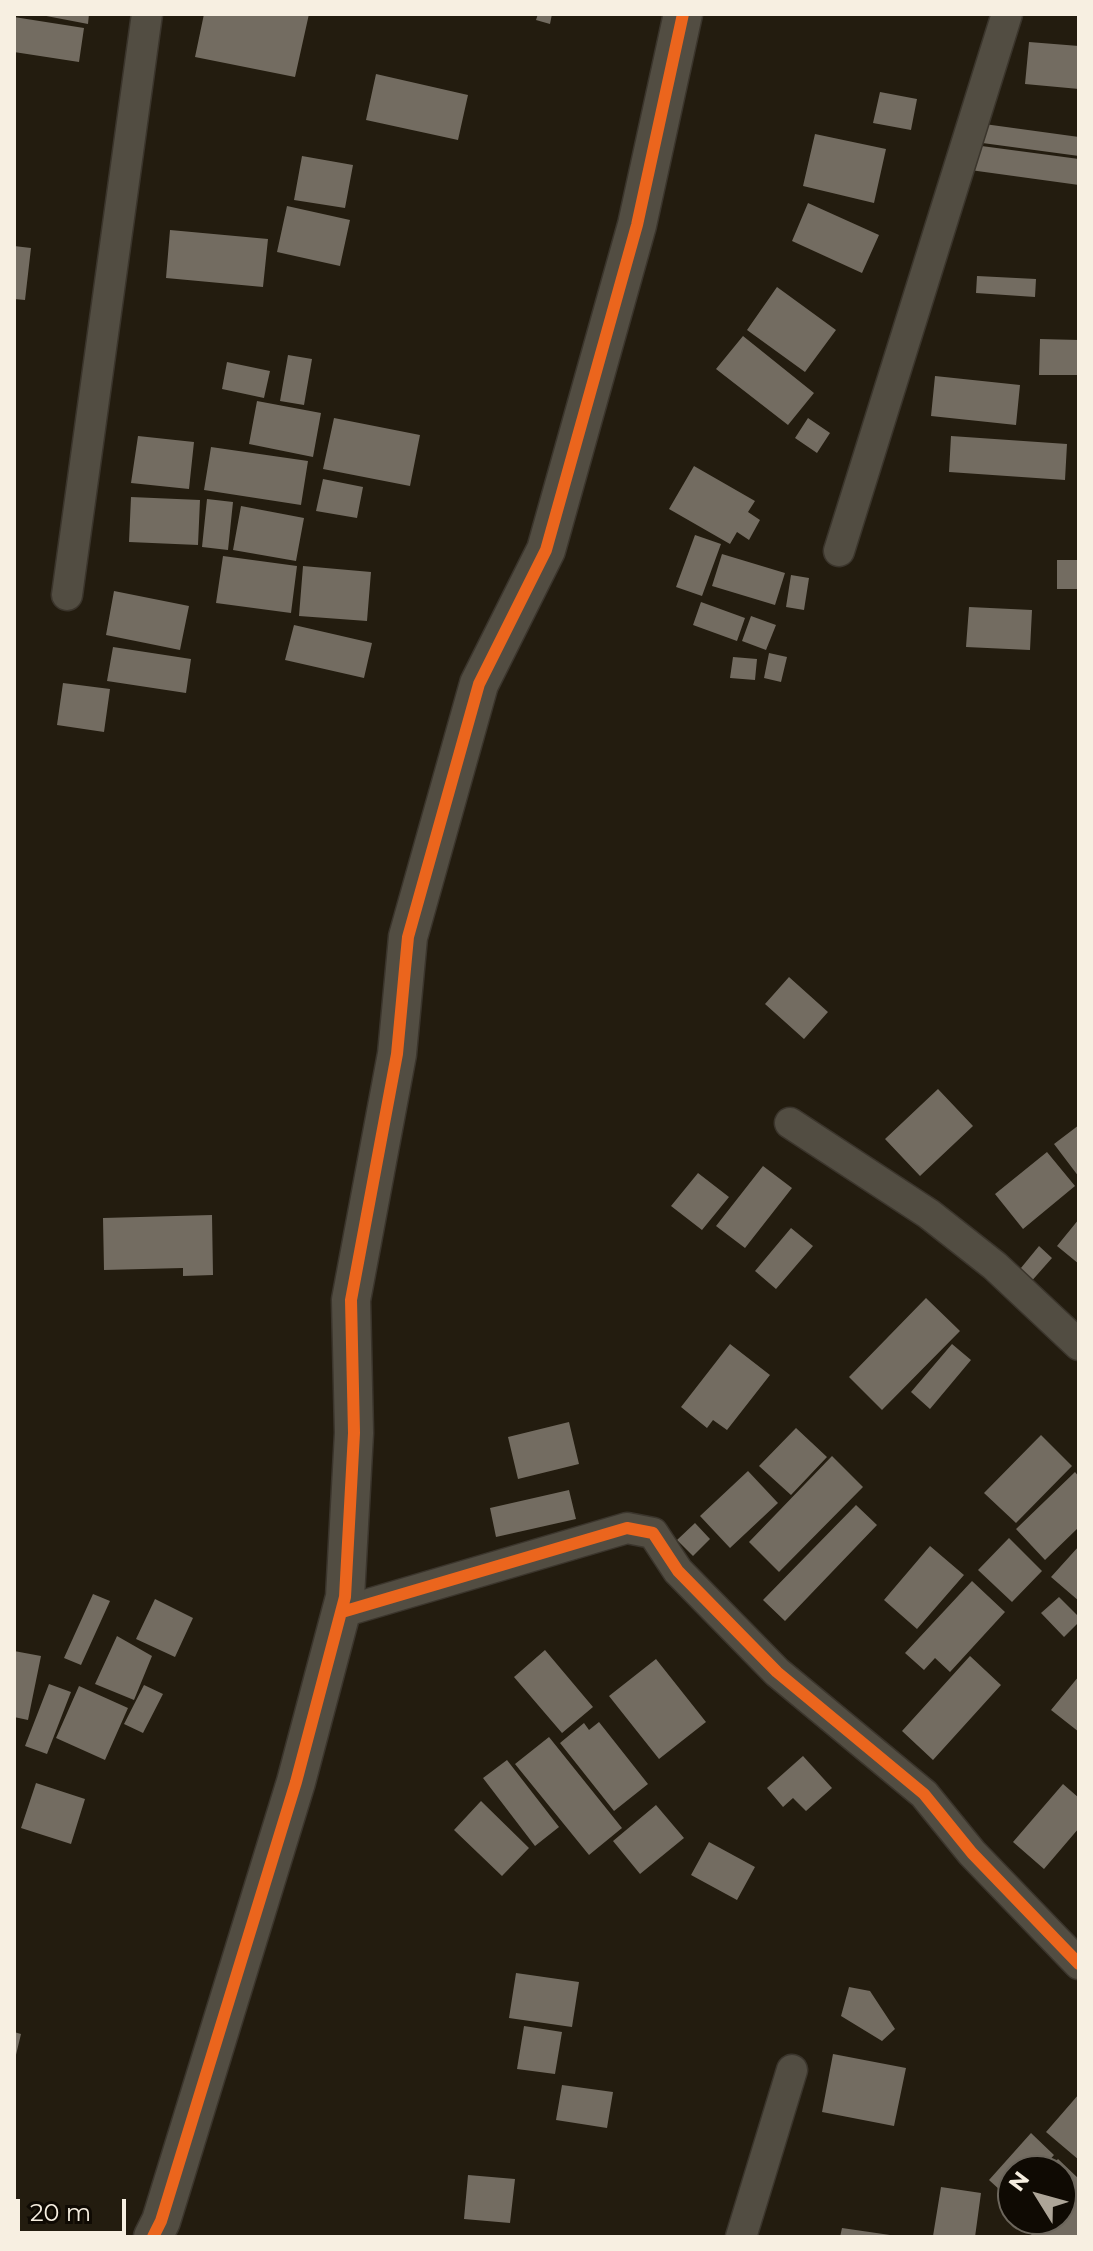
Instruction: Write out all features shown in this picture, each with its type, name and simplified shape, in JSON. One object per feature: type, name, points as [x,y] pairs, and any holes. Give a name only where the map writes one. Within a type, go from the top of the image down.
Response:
[{"type":"street","points":[[67,595],[147,14]]},
{"type":"street","points":[[153,2237],[161,2221],[296,1782],[345,1597],[354,1433],[351,1300],[397,1054],[408,937],[479,684],[546,550],[637,225],[683,14]]},
{"type":"street","points":[[839,551],[1007,14]]},
{"type":"street","points":[[790,1123],[929,1214],[995,1266],[1079,1345]]},
{"type":"street","points":[[342,1612],[627,1528],[653,1533],[678,1571],[777,1672],[924,1794],[972,1853],[1079,1964]]},
{"type":"street","points":[[741,2237],[792,2070]]},
{"type":"building","points":[[36,14],[89,14],[88,24]]},
{"type":"building","points":[[204,14],[309,14],[295,77],[195,57]]},
{"type":"building","points":[[538,14],[552,14],[550,24],[536,20]]},
{"type":"building","points":[[14,17],[84,28],[79,62],[14,52]]},
{"type":"building","points":[[1029,42],[1079,46],[1079,89],[1025,84]]},
{"type":"building","points":[[376,74],[468,95],[458,140],[366,120]]},
{"type":"building","points":[[880,92],[917,99],[911,130],[873,123]]},
{"type":"building","points":[[977,123],[1079,137],[1079,156],[975,142]]},
{"type":"building","points":[[815,134],[886,149],[874,203],[803,186]]},
{"type":"building","points":[[974,145],[1079,159],[1079,185],[970,170]]},
{"type":"building","points":[[302,156],[353,165],[345,208],[294,200]]},
{"type":"building","points":[[808,203],[879,235],[862,273],[792,241]]},
{"type":"building","points":[[287,206],[350,220],[340,266],[277,252]]},
{"type":"building","points":[[170,230],[268,239],[263,287],[166,278]]},
{"type":"building","points":[[14,246],[31,248],[25,300],[14,299]]},
{"type":"building","points":[[977,276],[1036,279],[1035,297],[976,293]]},
{"type":"building","points":[[777,287],[836,330],[805,372],[747,330]]},
{"type":"building","points":[[743,336],[814,393],[788,425],[716,369]]},
{"type":"building","points":[[1040,339],[1079,340],[1079,375],[1039,375]]},
{"type":"building","points":[[288,355],[312,359],[304,405],[280,401]]},
{"type":"building","points":[[227,362],[270,371],[264,398],[222,389]]},
{"type":"building","points":[[935,376],[1020,385],[1016,425],[931,416]]},
{"type":"building","points":[[257,401],[321,413],[313,457],[249,444]]},
{"type":"building","points":[[334,418],[420,435],[410,486],[323,469]]},
{"type":"building","points":[[808,418],[830,433],[817,453],[795,438]]},
{"type":"building","points":[[138,436],[194,442],[189,489],[131,483]]},
{"type":"building","points":[[951,436],[1067,444],[1065,480],[949,472]]},
{"type":"building","points":[[211,447],[308,461],[301,505],[204,490]]},
{"type":"building","points":[[694,466],[755,501],[748,512],[760,520],[749,540],[737,532],[730,544],[669,509]]},
{"type":"building","points":[[323,479],[363,487],[357,518],[316,511]]},
{"type":"building","points":[[131,497],[200,500],[198,545],[129,542]]},
{"type":"building","points":[[207,499],[233,502],[228,550],[202,547]]},
{"type":"building","points":[[241,506],[304,518],[296,561],[233,550]]},
{"type":"building","points":[[695,535],[721,544],[702,596],[676,587]]},
{"type":"building","points":[[722,554],[785,573],[775,605],[712,586]]},
{"type":"building","points":[[223,556],[297,566],[291,613],[216,603]]},
{"type":"building","points":[[1057,560],[1079,560],[1079,589],[1057,589]]},
{"type":"building","points":[[303,566],[371,572],[367,621],[299,616]]},
{"type":"building","points":[[791,575],[809,578],[804,610],[786,607]]},
{"type":"building","points":[[114,591],[189,606],[180,650],[106,635]]},
{"type":"building","points":[[701,602],[745,618],[737,641],[693,625]]},
{"type":"building","points":[[969,607],[1032,610],[1030,650],[966,647]]},
{"type":"building","points":[[751,616],[776,625],[766,650],[742,641]]},
{"type":"building","points":[[294,625],[372,643],[364,678],[285,660]]},
{"type":"building","points":[[113,647],[191,659],[186,693],[107,681]]},
{"type":"building","points":[[769,653],[787,657],[781,682],[764,678]]},
{"type":"building","points":[[733,657],[757,659],[755,680],[730,678]]},
{"type":"building","points":[[63,683],[110,689],[104,732],[57,725]]},
{"type":"building","points":[[789,977],[828,1012],[804,1039],[765,1004]]},
{"type":"building","points":[[938,1089],[973,1126],[920,1176],[885,1139]]},
{"type":"building","points":[[1079,1125],[1079,1177],[1054,1144]]},
{"type":"building","points":[[1047,1152],[1075,1186],[1023,1229],[995,1194]]},
{"type":"building","points":[[763,1166],[792,1188],[745,1248],[716,1226]]},
{"type":"building","points":[[698,1173],[729,1197],[702,1230],[671,1206]]},
{"type":"building","points":[[212,1215],[213,1275],[183,1276],[183,1268],[104,1270],[103,1218]]},
{"type":"building","points":[[1079,1219],[1079,1264],[1057,1246]]},
{"type":"building","points":[[791,1228],[813,1246],[776,1289],[755,1271]]},
{"type":"building","points":[[1039,1246],[1052,1258],[1029,1284],[1016,1274]]},
{"type":"building","points":[[926,1298],[960,1331],[882,1410],[849,1377]]},
{"type":"building","points":[[730,1344],[770,1375],[727,1430],[713,1420],[707,1428],[681,1407]]},
{"type":"building","points":[[952,1344],[971,1360],[930,1409],[911,1392]]},
{"type":"building","points":[[569,1422],[579,1464],[518,1479],[508,1437]]},
{"type":"building","points":[[796,1428],[827,1457],[791,1495],[759,1466]]},
{"type":"building","points":[[1041,1435],[1072,1466],[1016,1523],[984,1493]]},
{"type":"building","points":[[832,1456],[863,1487],[779,1572],[749,1542]]},
{"type":"building","points":[[748,1471],[778,1503],[730,1548],[700,1516]]},
{"type":"building","points":[[1075,1472],[1079,1477],[1079,1527],[1045,1560],[1016,1529]]},
{"type":"building","points":[[569,1490],[576,1519],[496,1537],[490,1508]]},
{"type":"building","points":[[856,1505],[877,1525],[785,1621],[763,1600]]},
{"type":"building","points":[[695,1523],[710,1539],[693,1556],[677,1540]]},
{"type":"building","points":[[1009,1538],[1042,1571],[1012,1602],[978,1570]]},
{"type":"building","points":[[930,1546],[964,1575],[917,1629],[884,1600]]},
{"type":"building","points":[[1079,1546],[1079,1601],[1051,1577]]},
{"type":"building","points":[[972,1581],[1005,1612],[950,1672],[935,1658],[924,1670],[905,1653]]},
{"type":"building","points":[[93,1594],[110,1601],[81,1665],[64,1658]]},
{"type":"building","points":[[1059,1597],[1079,1617],[1079,1622],[1064,1637],[1041,1613]]},
{"type":"building","points":[[155,1599],[193,1618],[175,1657],[136,1639]]},
{"type":"building","points":[[117,1636],[152,1656],[134,1700],[95,1684]]},
{"type":"building","points":[[545,1650],[593,1707],[562,1733],[514,1677]]},
{"type":"building","points":[[14,1651],[41,1656],[28,1720],[14,1717]]},
{"type":"building","points":[[970,1656],[1001,1685],[933,1760],[902,1731]]},
{"type":"building","points":[[656,1659],[706,1722],[659,1759],[609,1696]]},
{"type":"building","points":[[1079,1676],[1079,1732],[1051,1710]]},
{"type":"building","points":[[49,1684],[71,1692],[47,1754],[25,1746]]},
{"type":"building","points":[[144,1685],[163,1694],[143,1733],[124,1724]]},
{"type":"building","points":[[79,1686],[128,1708],[105,1760],[56,1738]]},
{"type":"building","points":[[599,1722],[648,1784],[614,1811],[560,1743],[584,1723],[589,1730]]},
{"type":"building","points":[[549,1737],[622,1828],[589,1855],[515,1764]]},
{"type":"building","points":[[803,1756],[832,1788],[806,1811],[793,1798],[783,1807],[767,1788]]},
{"type":"building","points":[[507,1760],[559,1827],[535,1846],[483,1778]]},
{"type":"building","points":[[36,1783],[85,1799],[71,1844],[21,1828]]},
{"type":"building","points":[[1063,1784],[1079,1798],[1079,1828],[1044,1869],[1013,1842]]},
{"type":"building","points":[[481,1801],[529,1848],[502,1876],[454,1830]]},
{"type":"building","points":[[656,1805],[684,1838],[640,1874],[613,1841]]},
{"type":"building","points":[[709,1842],[755,1867],[737,1900],[691,1875]]},
{"type":"building","points":[[516,1973],[579,1982],[572,2027],[509,2018]]},
{"type":"building","points":[[849,1987],[870,1991],[895,2029],[882,2041],[841,2016]]},
{"type":"building","points":[[524,2026],[562,2032],[555,2074],[517,2069]]},
{"type":"building","points":[[14,2032],[21,2034],[15,2059],[14,2059]]},
{"type":"building","points":[[833,2054],[906,2068],[894,2126],[822,2112]]},
{"type":"building","points":[[562,2085],[613,2092],[607,2128],[556,2120]]},
{"type":"building","points":[[1079,2094],[1079,2160],[1077,2155],[1046,2132]]},
{"type":"building","points":[[1031,2133],[1054,2155],[1011,2155]]},
{"type":"building","points":[[997,2171],[997,2187],[989,2180]]},
{"type":"building","points":[[468,2175],[515,2179],[510,2223],[464,2219]]},
{"type":"building","points":[[1077,2177],[1079,2237],[1032,2235],[1077,2235]]},
{"type":"building","points":[[941,2187],[981,2193],[975,2237],[933,2236]]},
{"type":"building","points":[[842,2228],[890,2235],[840,2237]]},
{"type":"cycle path","points":[[153,2237],[161,2221],[296,1782],[345,1597],[354,1433],[351,1300],[397,1054],[408,937],[479,684],[546,550],[637,225],[683,14]]},
{"type":"cycle path","points":[[342,1612],[627,1528],[653,1533],[678,1571],[777,1672],[924,1794],[972,1853],[1079,1964]]}]
